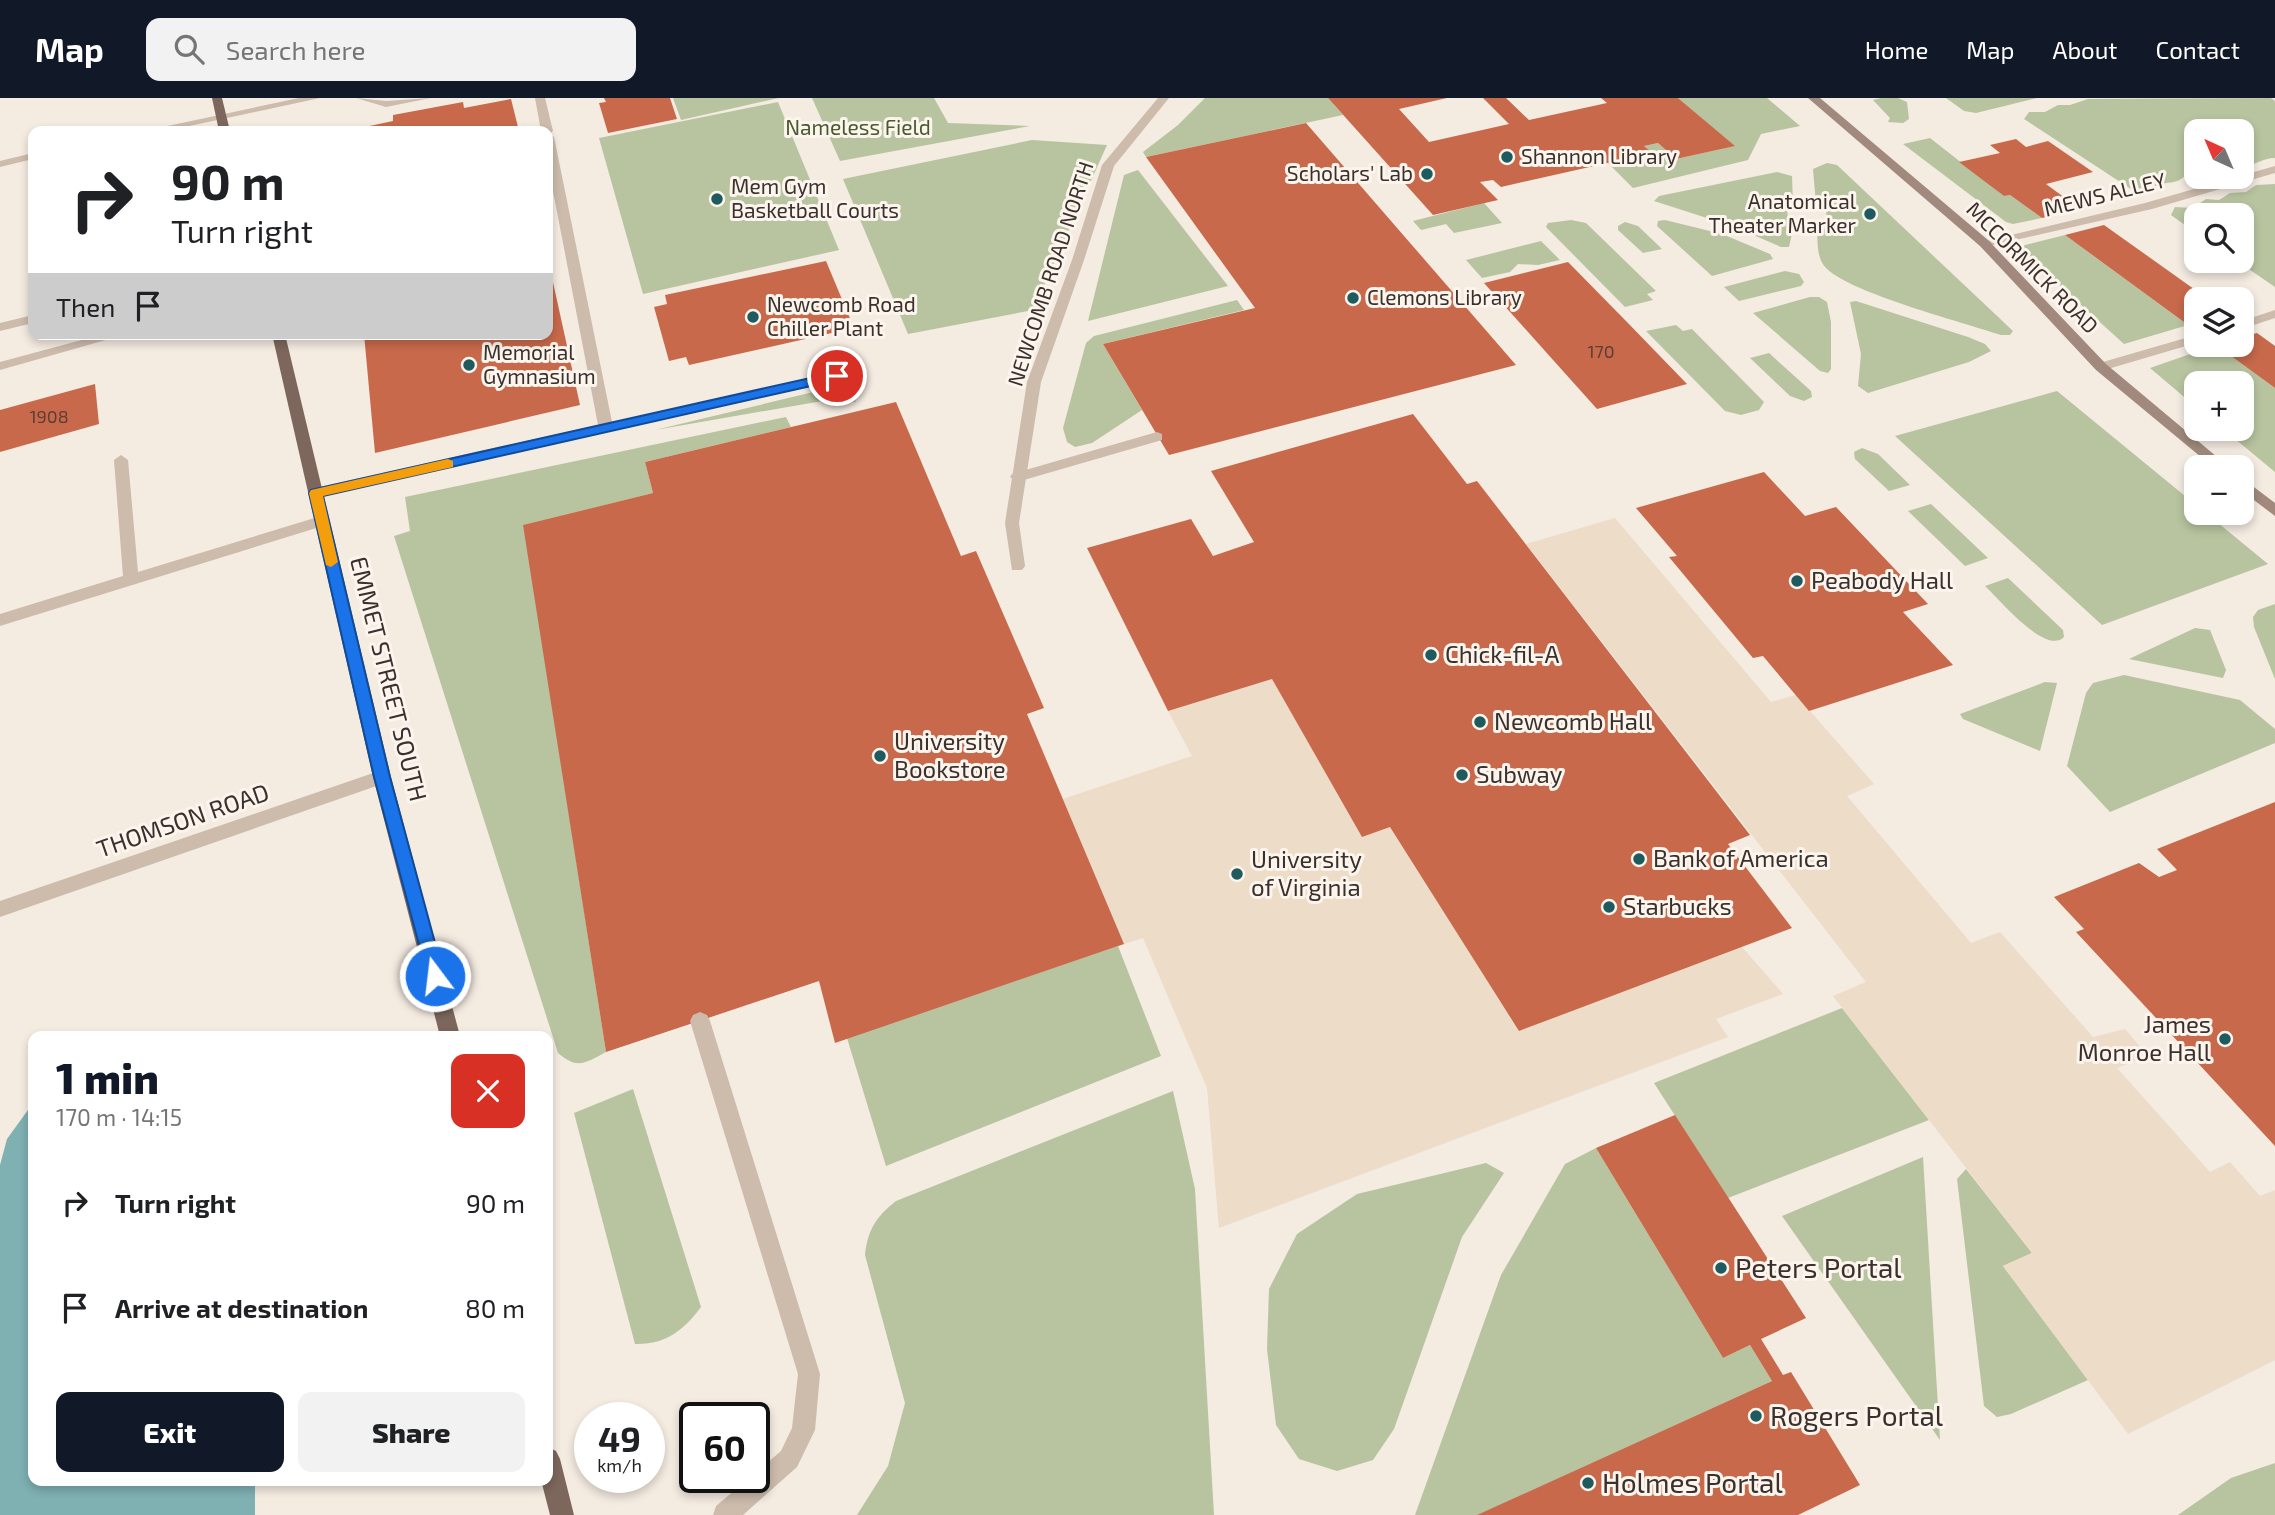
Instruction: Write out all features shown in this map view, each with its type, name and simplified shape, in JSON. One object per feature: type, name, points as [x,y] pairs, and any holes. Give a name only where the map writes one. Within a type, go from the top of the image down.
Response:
[{"type":"main road","points":[[217,98],[224,126]]},
{"type":"main road","name":"EMMET STREET SOUTH","points":[[279,340],[382,777],[449,1031]]},
{"type":"main road","points":[[553,1480],[562,1515]]},
{"type":"street","points":[[172,126],[315,98]]},
{"type":"street","points":[[361,98],[386,104],[426,98]]},
{"type":"street","points":[[540,98],[546,126]]},
{"type":"street","name":"NEWCOMB ROAD NORTH","points":[[1017,566],[1012,523],[1017,477],[1034,382],[1078,260],[1108,164],[1164,98]]},
{"type":"street","name":"MCCORMICK ROAD","points":[[1813,98],[1983,243],[2101,367],[2207,455]]},
{"type":"street","points":[[0,164],[28,157]]},
{"type":"street","points":[[553,162],[606,428]]},
{"type":"street","name":"MEWS ALLEY","points":[[1983,243],[2148,206],[2275,169]]},
{"type":"street","points":[[2254,321],[2275,314]]},
{"type":"street","points":[[0,327],[28,320]]},
{"type":"street","points":[[0,366],[98,340]]},
{"type":"street","points":[[2101,367],[2184,343]]},
{"type":"street","points":[[315,493],[837,376]]},
{"type":"street","points":[[1017,477],[1157,437]]},
{"type":"street","points":[[121,460],[131,579]]},
{"type":"street","points":[[2254,493],[2275,511]]},
{"type":"street","points":[[0,620],[321,521]]},
{"type":"street","name":"THOMSON ROAD","points":[[0,909],[382,777]]},
{"type":"street","points":[[700,1021],[809,1374],[803,1430],[789,1459],[725,1515]]},
{"type":"green space","name":"Nameless Field","points":[[673,98],[779,98],[681,120]]},
{"type":"green space","name":"Nameless Field","points":[[812,98],[934,98],[948,123],[1030,126],[840,161]]},
{"type":"green space","points":[[1205,98],[1328,98],[1343,115],[1146,157],[1143,152],[1178,125]]},
{"type":"green space","points":[[1678,98],[1767,98],[1800,126],[1761,134],[1748,160],[1633,188],[1608,163],[1651,153],[1644,146],[1658,143],[1676,159],[1734,146]]},
{"type":"green space","points":[[1898,98],[1907,102],[1909,119],[1903,123],[1888,122],[1890,118],[1873,100]]},
{"type":"green space","points":[[1946,98],[2037,98],[1976,113],[1964,111]]},
{"type":"green space","points":[[2271,98],[2275,101],[2275,158],[2254,164],[2254,119],[2184,119],[2184,177],[2137,193],[2024,119],[2029,112],[2045,112],[2058,105],[2070,105],[2088,99]]},
{"type":"green space","name":"Mem Gym Basketball Courts","points":[[778,102],[839,250],[643,294],[599,138]]},
{"type":"green space","points":[[1930,138],[2004,196],[2010,195],[2042,218],[2013,224],[2006,222],[1903,144]]},
{"type":"green space","points":[[1032,140],[1107,145],[1033,310],[908,334],[843,179]]},
{"type":"green space","points":[[1827,163],[1837,165],[2013,331],[2010,335],[2001,335],[1884,297],[1860,288],[1827,269],[1819,255],[1817,228],[1827,229],[1826,206],[1816,204],[1813,169]]},
{"type":"green space","points":[[1138,170],[1228,286],[1088,321],[1124,175]]},
{"type":"green space","points":[[1777,172],[1792,176],[1793,204],[1787,204],[1788,224],[1794,225],[1789,247],[1781,247],[1735,227],[1654,201],[1659,196]]},
{"type":"green space","points":[[2275,184],[2275,287],[2254,273],[2254,203],[2200,203],[2206,199],[2219,200],[2230,193],[2246,192],[2254,189],[2256,185]]},
{"type":"green space","points":[[1484,203],[1502,223],[1454,233],[1446,224],[1421,230],[1413,221]]},
{"type":"green space","points":[[2175,207],[2184,208],[2184,224],[2171,215]]},
{"type":"green space","points":[[1571,220],[1586,223],[1656,291],[1647,294],[1653,300],[1625,307],[1546,227],[1548,223]]},
{"type":"green space","points":[[1665,220],[1722,234],[1770,254],[1773,259],[1712,276],[1657,226],[1658,221]]},
{"type":"green space","points":[[1625,222],[1638,226],[1662,249],[1643,253],[1618,230],[1618,226]]},
{"type":"green space","points":[[2065,235],[2184,322],[2184,326],[2124,344],[2017,247]]},
{"type":"green space","points":[[1541,241],[1560,260],[1538,265],[1518,264],[1510,272],[1482,278],[1466,260]]},
{"type":"green space","points":[[1785,271],[1799,274],[1804,282],[1801,286],[1739,301],[1724,287]]},
{"type":"green space","points":[[1810,297],[1819,297],[1827,302],[1831,322],[1831,369],[1828,373],[1820,371],[1753,313]]},
{"type":"green space","points":[[1237,300],[1244,310],[1103,344],[1142,410],[1092,443],[1075,447],[1067,442],[1063,428],[1086,343],[1094,336]]},
{"type":"green space","points":[[1856,301],[1968,337],[1985,344],[1991,351],[1969,362],[1868,393],[1858,386],[1861,354],[1850,302]]},
{"type":"green space","points":[[1676,325],[1683,331],[1692,329],[1764,402],[1759,410],[1741,415],[1725,411],[1646,331]]},
{"type":"green space","points":[[1769,353],[1811,391],[1812,397],[1804,401],[1790,396],[1750,358]]},
{"type":"green space","points":[[2184,356],[2232,357],[2252,371],[2184,371],[2184,397],[2150,368]]},
{"type":"green space","points":[[2254,373],[2275,388],[2275,472],[2238,441],[2254,441]]},
{"type":"green space","points":[[847,384],[856,402],[828,400],[655,430]]},
{"type":"green space","points":[[2057,391],[2184,495],[2184,525],[2221,525],[2268,564],[2102,625],[1895,436]]},
{"type":"green space","points":[[786,417],[791,427],[645,462],[653,493],[524,525],[606,1052],[587,1062],[571,1062],[558,1053],[394,536],[410,531],[405,497]]},
{"type":"green space","points":[[1862,448],[1878,454],[1910,485],[1889,491],[1855,459],[1854,452]]},
{"type":"green space","points":[[1931,504],[1988,558],[1965,566],[1908,511]]},
{"type":"green space","points":[[2008,578],[2063,630],[2064,637],[2056,641],[2035,633],[1985,586]]},
{"type":"green space","points":[[2275,604],[2275,679],[2254,627],[2253,617],[2258,610]]},
{"type":"green space","points":[[2195,628],[2210,630],[2226,670],[2223,678],[2129,659]]},
{"type":"green space","points":[[2124,675],[2240,700],[2275,729],[2275,743],[2110,812],[2067,766],[2086,693],[2093,683]]},
{"type":"green space","points":[[2045,682],[2057,683],[2040,751],[1963,719],[1960,714]]},
{"type":"green space","points":[[1118,946],[1161,1056],[886,1166],[847,1038]]},
{"type":"green space","points":[[1842,1008],[1929,1120],[1728,1198],[1654,1083]]},
{"type":"green space","points":[[633,1089],[701,1307],[688,1323],[673,1335],[646,1344],[635,1344],[574,1113]]},
{"type":"green space","points":[[1173,1091],[1195,1189],[1214,1515],[857,1515],[888,1466],[905,1403],[865,1255],[868,1238],[878,1218],[896,1201]]},
{"type":"green space","points":[[1596,1148],[1723,1358],[1750,1345],[1772,1381],[1478,1515],[1415,1515],[1501,1275],[1565,1164]]},
{"type":"green space","points":[[1923,1157],[1940,1440],[1782,1216]]},
{"type":"green space","points":[[1486,1163],[1504,1173],[1462,1237],[1394,1429],[1373,1460],[1337,1471],[1299,1459],[1276,1425],[1267,1349],[1269,1289],[1297,1234],[1357,1194]]},
{"type":"green space","points":[[1966,1169],[2032,1253],[2003,1266],[2088,1380],[2011,1414],[1997,1417],[1984,1406],[1957,1179]]},
{"type":"green space","points":[[2275,1463],[2275,1515],[2178,1515],[2231,1478]]},
{"type":"shaded area","points":[[1615,518],[1771,702],[1796,695],[1874,784],[1847,796],[1971,943],[2000,932],[2093,1037],[2125,1029],[2148,1056],[2117,1068],[2210,1172],[2230,1162],[2260,1196],[2275,1190],[2275,1360],[2128,1434],[2003,1266],[2032,1253],[1833,996],[1866,982],[1526,544]]},
{"type":"shaded area","points":[[1272,679],[1362,837],[1390,827],[1742,947],[1783,994],[1716,1019],[1728,1037],[1219,1228],[1207,1088],[1143,938],[1118,946],[1101,890],[1063,799],[1192,756],[1168,711]]},
{"type":"water","points":[[28,1110],[28,1486],[255,1486],[255,1515],[0,1515],[0,1165],[7,1139]]},
{"type":"building","points":[[604,98],[670,98],[677,119],[608,133],[599,103],[606,102]]},
{"type":"building","name":"Shannon Library","points":[[1328,98],[1447,98],[1399,109],[1429,142],[1509,124],[1483,98],[1506,98],[1529,120],[1607,103],[1601,98],[1678,98],[1735,146],[1676,159],[1658,143],[1644,146],[1652,153],[1501,187],[1493,180],[1480,182],[1498,200],[1433,215]]},
{"type":"building","points":[[511,99],[518,126],[370,126],[393,121],[393,115],[463,102],[464,108]]},
{"type":"building","name":"Clemons Library","points":[[1306,123],[1516,365],[1169,455],[1103,344],[1255,308],[1146,157]]},
{"type":"building","points":[[2016,139],[2026,147],[2048,141],[2093,172],[2046,184],[2080,209],[2042,218],[2010,195],[2004,196],[1959,162],[2000,153],[1990,145]]},
{"type":"building","points":[[2104,225],[2191,287],[2184,287],[2184,322],[2065,235]]},
{"type":"building","name":"Newcomb Road Chiller Plant","points":[[826,261],[854,328],[689,365],[686,357],[669,361],[654,307],[667,304],[665,295]]},
{"type":"building","points":[[1568,262],[1687,384],[1597,409],[1484,283]]},
{"type":"building","name":"Memorial Gymnasium","points":[[553,282],[580,405],[375,453],[365,340],[553,340]]},
{"type":"building","points":[[2257,333],[2275,346],[2275,388],[2232,357],[2254,357],[2254,334]]},
{"type":"building","points":[[95,384],[99,424],[0,452],[0,410]]},
{"type":"building","name":"University Bookstore","points":[[896,402],[961,556],[976,551],[1044,708],[1027,714],[1124,944],[835,1043],[819,981],[606,1052],[523,525],[653,493],[645,462]]},
{"type":"building","name":"Newcomb Hall","points":[[1413,414],[1467,484],[1477,481],[1750,835],[1728,844],[1792,928],[1519,1031],[1390,827],[1362,837],[1272,679],[1168,711],[1087,548],[1191,519],[1213,556],[1254,542],[1211,471]]},
{"type":"building","name":"Peabody Hall","points":[[1764,472],[1805,516],[1836,507],[1928,604],[1903,612],[1953,665],[1809,711],[1763,656],[1753,658],[1669,557],[1677,556],[1636,508]]},
{"type":"building","name":"James Monroe Hall","points":[[2275,802],[2275,1146],[2076,932],[2084,929],[2054,897],[2139,863],[2159,877],[2177,870],[2157,849]]},
{"type":"building","points":[[1675,1115],[1806,1318],[1761,1339],[1783,1375],[1791,1372],[1860,1485],[1798,1515],[1477,1515],[1772,1381],[1750,1345],[1723,1358],[1596,1148]]},
{"type":"slow traffic","points":[[331,562],[315,493],[448,464]]},
{"type":"place","name":"Shannon Library","points":[[1507,157]]},
{"type":"place","name":"Scholars' Lab","points":[[1427,174]]},
{"type":"place","name":"Mem Gym Basketball Courts","points":[[717,199]]},
{"type":"place","name":"Anatomical Theater Marker","points":[[1870,214]]},
{"type":"place","name":"Clemons Library","points":[[1353,298]]},
{"type":"place","name":"Newcomb Road Chiller Plant","points":[[753,317]]},
{"type":"place","name":"Memorial Gymnasium","points":[[469,365]]},
{"type":"place","name":"Peabody Hall","points":[[1797,581]]},
{"type":"place","name":"Chick-fil-A","points":[[1431,655]]},
{"type":"place","name":"Newcomb Hall","points":[[1480,722]]},
{"type":"place","name":"University Bookstore","points":[[880,756]]},
{"type":"place","name":"Subway","points":[[1462,775]]},
{"type":"place","name":"Bank of America","points":[[1639,859]]},
{"type":"place","name":"University of Virginia","points":[[1237,874]]},
{"type":"place","name":"Starbucks","points":[[1609,907]]},
{"type":"place","name":"James Monroe Hall","points":[[2225,1039]]},
{"type":"place","name":"Peters Portal","points":[[1721,1268]]},
{"type":"place","name":"Rogers Portal","points":[[1756,1416]]},
{"type":"place","name":"Holmes Portal","points":[[1588,1483]]},
{"type":"route","points":[[435,976],[382,777],[315,493],[837,376]]}]
